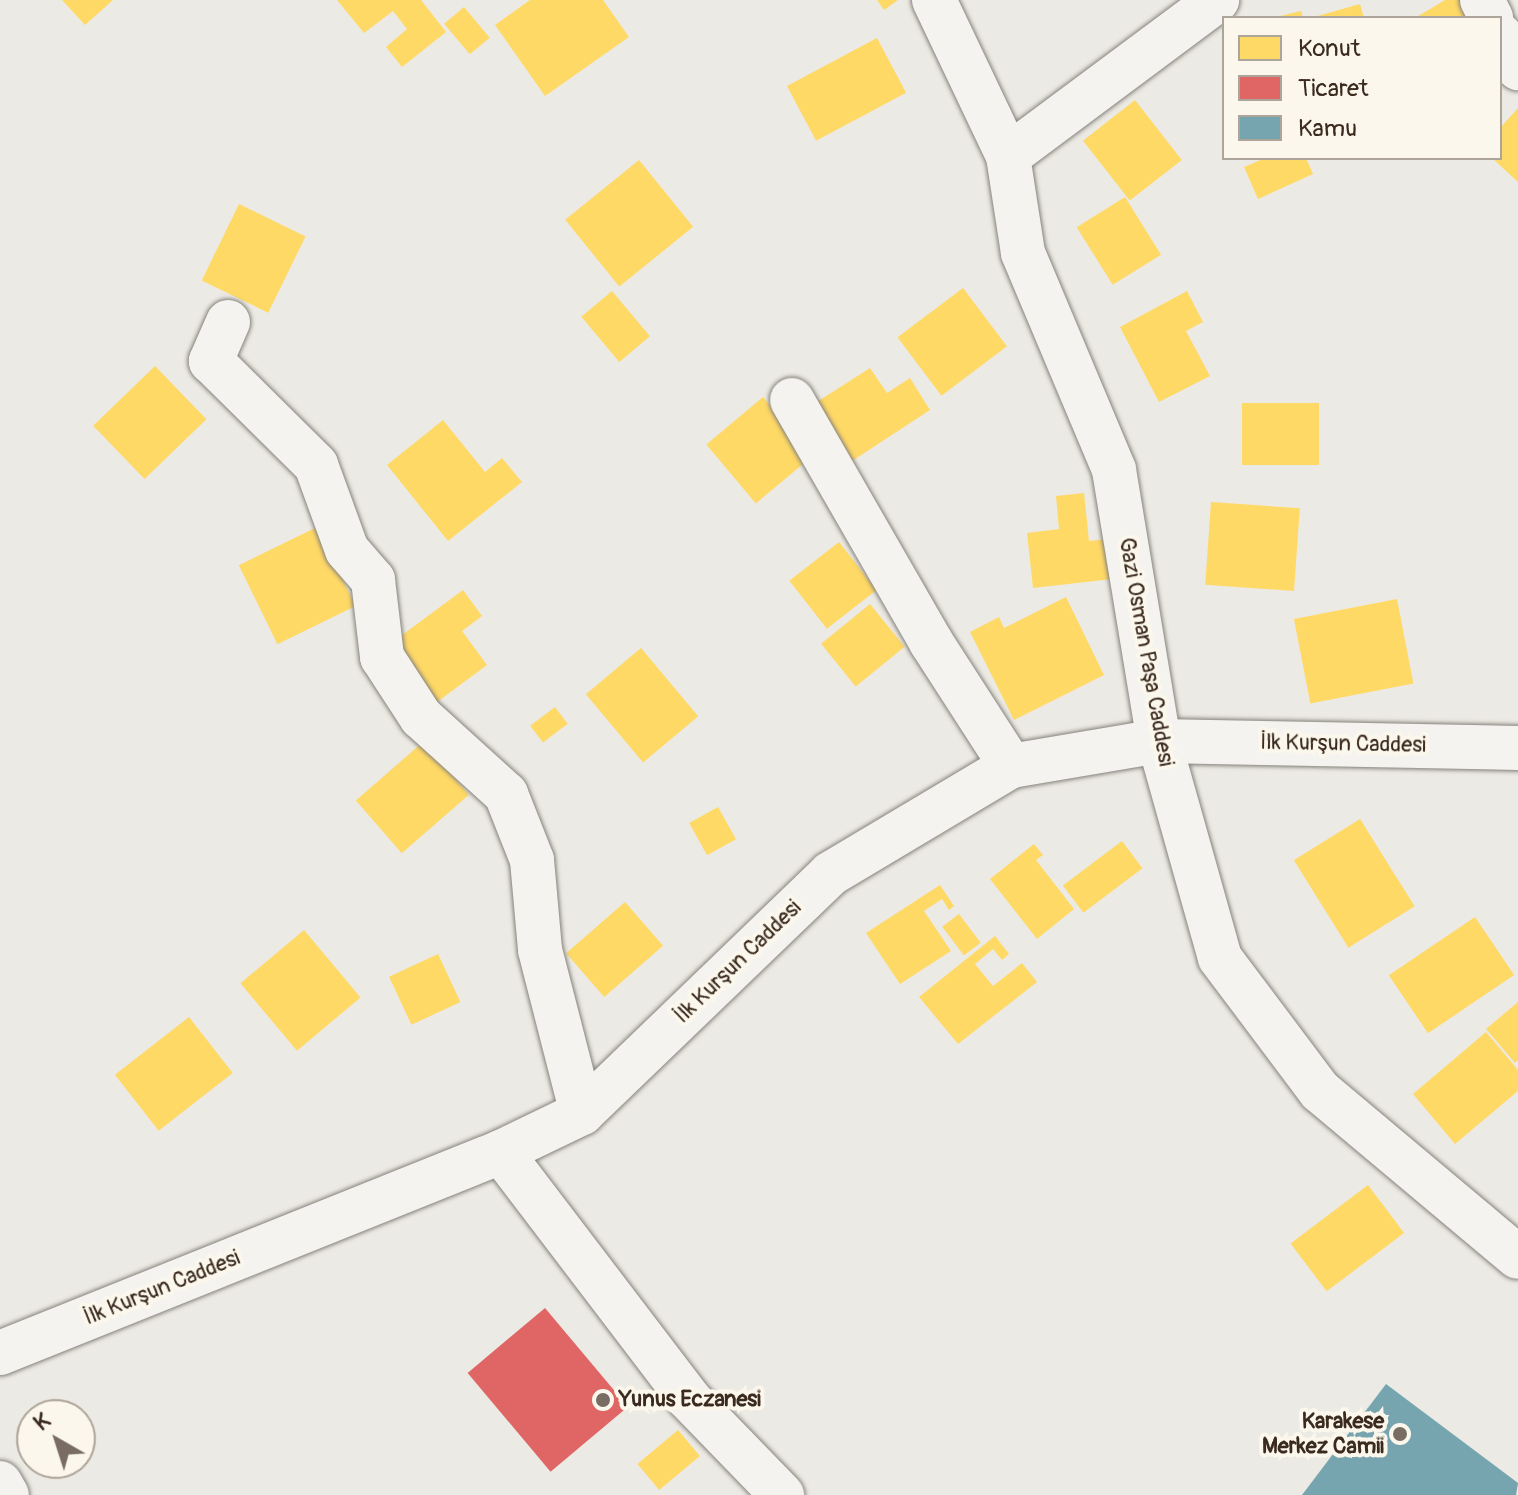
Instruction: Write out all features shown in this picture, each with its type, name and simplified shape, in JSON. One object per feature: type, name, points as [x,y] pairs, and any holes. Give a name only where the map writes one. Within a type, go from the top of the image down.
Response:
[{"type":"street","name":"Gazi Osman Paşa Caddesi","points":[[934,0],[1008,156],[1023,253],[1114,470],[1159,741],[1220,958],[1320,1091],[1518,1257]]},
{"type":"street","points":[[1008,156],[1217,0]]},
{"type":"street","points":[[1502,39],[1518,68]]},
{"type":"street","points":[[228,322],[211,361],[316,465],[347,550],[373,580],[382,657],[421,717],[506,794],[532,860],[540,950],[582,1113]]},
{"type":"street","points":[[792,400],[931,642],[1011,766]]},
{"type":"street","name":"İlk Kurşun Caddesi","points":[[0,1353],[501,1152],[582,1113],[830,874],[1011,766],[1159,741],[1518,748]]},
{"type":"street","points":[[501,1152],[689,1399],[782,1495]]},
{"type":"street","points":[[0,1483],[7,1495]]},
{"type":"building: Konut","points":[[62,0],[113,0],[85,25]]},
{"type":"building: Konut","points":[[337,0],[421,0],[446,32],[402,67],[386,47],[407,29],[393,11],[364,33]]},
{"type":"building: Konut","points":[[530,0],[603,0],[629,37],[545,96],[495,25]]},
{"type":"building: Konut","points":[[877,0],[898,0],[884,10]]},
{"type":"building: Konut","points":[[1445,0],[1464,0],[1471,16],[1418,16]]},
{"type":"building: Konut","points":[[1360,4],[1363,16],[1318,16]]},
{"type":"building: Konut","points":[[464,7],[490,38],[470,54],[444,24]]},
{"type":"building: Konut","points":[[1301,11],[1302,16],[1280,16]]},
{"type":"building: Konut","points":[[877,38],[906,93],[816,141],[787,86]]},
{"type":"building: Konut","points":[[1135,100],[1182,160],[1130,201],[1083,141]]},
{"type":"building: Konut","points":[[1518,108],[1518,182],[1494,160],[1502,160],[1502,126]]},
{"type":"building: Konut","points":[[639,160],[693,227],[619,287],[565,220]]},
{"type":"building: Konut","points":[[1260,160],[1307,160],[1313,174],[1258,199],[1244,167]]},
{"type":"building: Konut","points":[[1125,197],[1161,255],[1113,285],[1077,227]]},
{"type":"building: Konut","points":[[239,204],[306,236],[268,313],[202,280]]},
{"type":"building: Konut","points":[[963,288],[1007,346],[941,396],[898,337]]},
{"type":"building: Konut","points":[[612,291],[650,336],[619,362],[581,317]]},
{"type":"building: Konut","points":[[1187,291],[1203,322],[1186,331],[1210,376],[1159,402],[1120,327]]},
{"type":"building: Konut","points":[[155,366],[206,419],[145,479],[93,426]]},
{"type":"building: Konut","points":[[870,368],[887,393],[910,378],[930,410],[846,465],[809,407]]},
{"type":"building: Konut","points":[[763,397],[812,456],[756,504],[706,445]]},
{"type":"building: Konut","points":[[1242,403],[1319,403],[1319,465],[1242,465]]},
{"type":"building: Konut","points":[[443,420],[485,472],[502,458],[522,482],[448,541],[387,465]]},
{"type":"building: Konut","points":[[1084,493],[1089,541],[1108,539],[1112,579],[1033,588],[1027,533],[1059,529],[1056,496]]},
{"type":"building: Konut","points":[[1211,502],[1300,508],[1294,591],[1205,585]]},
{"type":"building: Konut","points":[[317,527],[356,606],[277,644],[239,565]]},
{"type":"building: Konut","points":[[839,542],[877,590],[827,629],[789,581]]},
{"type":"building: Konut","points":[[463,590],[482,616],[462,631],[487,665],[437,702],[394,641]]},
{"type":"building: Konut","points":[[1066,597],[1104,675],[1014,720],[970,632],[999,617],[1004,628]]},
{"type":"building: Konut","points":[[1397,599],[1413,683],[1310,703],[1294,619]]},
{"type":"building: Konut","points":[[870,604],[905,647],[856,686],[821,644]]},
{"type":"building: Konut","points":[[641,648],[698,716],[643,762],[586,694]]},
{"type":"building: Konut","points":[[555,707],[568,724],[543,742],[530,726]]},
{"type":"building: Konut","points":[[423,742],[469,795],[402,853],[356,800]]},
{"type":"building: Konut","points":[[718,807],[736,839],[707,855],[689,823]]},
{"type":"building: Konut","points":[[1360,819],[1415,906],[1348,948],[1294,860]]},
{"type":"building: Konut","points":[[1122,841],[1142,868],[1083,913],[1063,886]]},
{"type":"building: Konut","points":[[1034,844],[1043,855],[1036,860],[1074,909],[1037,939],[990,879]]},
{"type":"building: Konut","points":[[940,885],[954,906],[949,910],[942,899],[924,911],[951,951],[900,984],[866,933]]},
{"type":"building: Konut","points":[[625,902],[663,946],[604,997],[566,953]]},
{"type":"building: Konut","points":[[959,914],[981,943],[964,955],[942,927]]},
{"type":"building: Konut","points":[[1475,917],[1514,975],[1428,1033],[1389,975]]},
{"type":"building: Konut","points":[[304,930],[361,997],[297,1051],[240,983]]},
{"type":"building: Konut","points":[[995,936],[1009,954],[1002,960],[993,949],[975,964],[993,986],[1022,963],[1037,982],[958,1044],[919,997]]},
{"type":"building: Konut","points":[[438,954],[460,1002],[411,1025],[389,977]]},
{"type":"building: Konut","points":[[1518,1002],[1518,1060],[1515,1063],[1486,1029]]},
{"type":"building: Konut","points":[[189,1017],[233,1073],[159,1131],[115,1075]]},
{"type":"building: Konut","points":[[1486,1032],[1518,1070],[1518,1091],[1455,1144],[1413,1094]]},
{"type":"building: Konut","points":[[1368,1185],[1404,1233],[1327,1291],[1291,1243]]},
{"type":"building: Konut","points":[[678,1430],[700,1456],[659,1490],[637,1464]]},
{"type":"building: Ticaret","points":[[545,1308],[628,1407],[551,1472],[468,1373]]},
{"type":"building: Kamu","name":"Karakese Merkez Camii","points":[[1386,1384],[1518,1483],[1516,1495],[1302,1495]]},
{"type":"place","name":"Yunus Eczanesi","points":[[603,1400]]},
{"type":"place","name":"Karakese Merkez Camii","points":[[1400,1434]]}]
